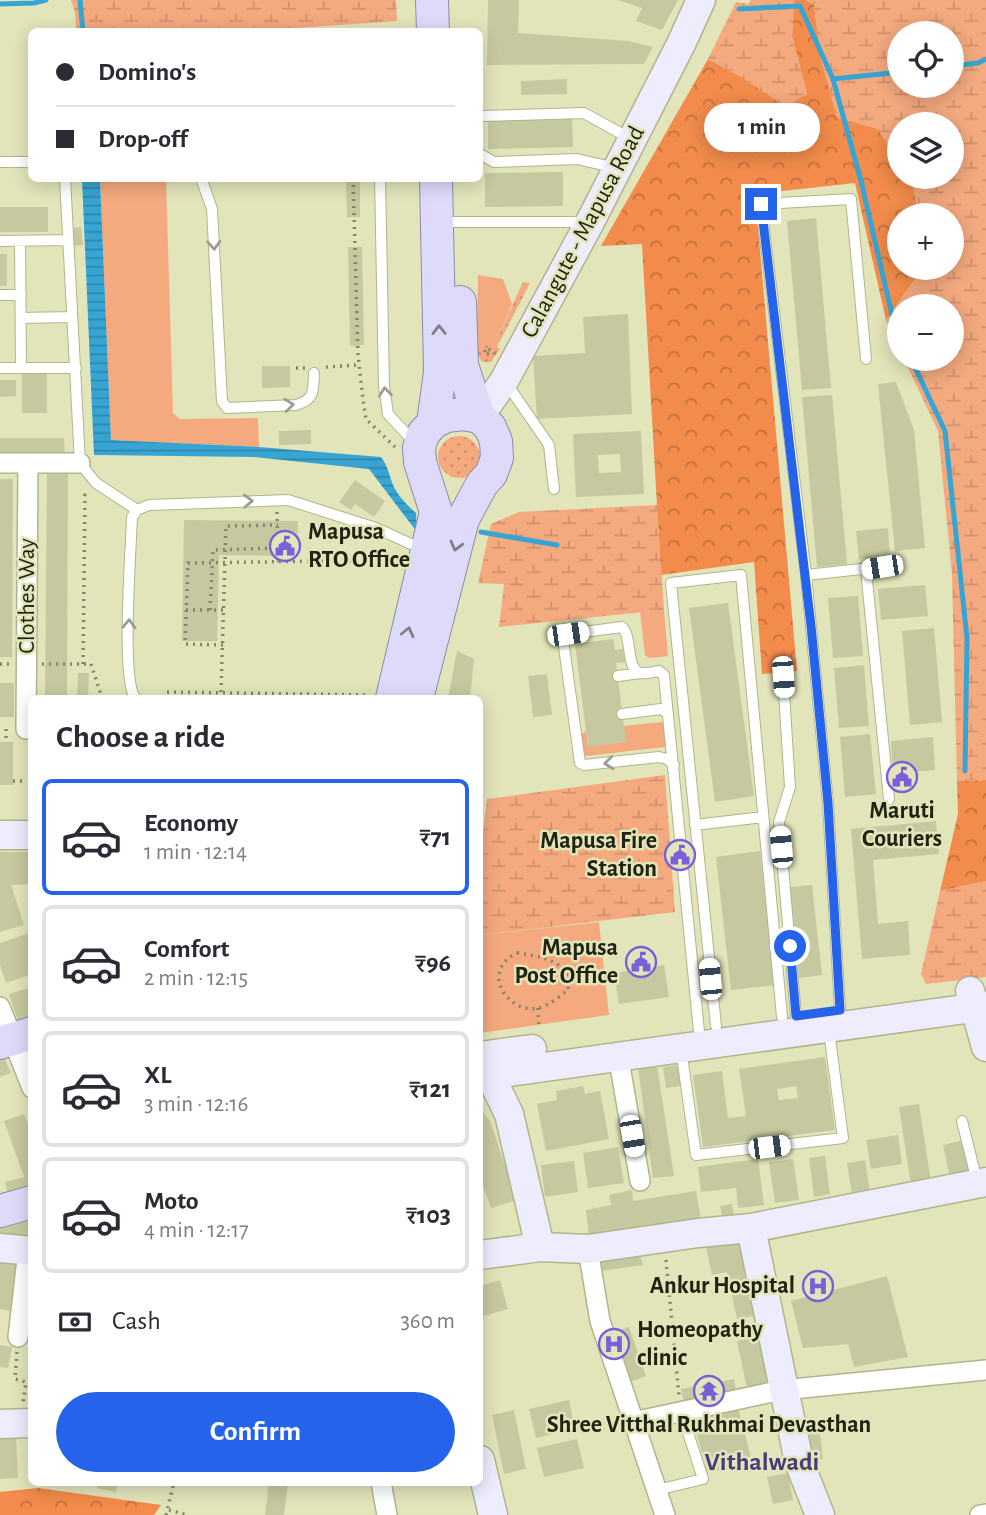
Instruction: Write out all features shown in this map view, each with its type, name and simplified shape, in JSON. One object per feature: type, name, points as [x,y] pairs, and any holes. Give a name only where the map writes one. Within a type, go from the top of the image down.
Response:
[{"type":"main road","points":[[432,0],[433,28]]},
{"type":"main road","points":[[452,0],[452,28]]},
{"type":"main road","name":"Calangute - Mapusa Road","points":[[479,417],[501,368],[590,222],[701,0]]},
{"type":"main road","name":"Calangute - Mapusa Road","points":[[681,44],[702,23],[715,0]]},
{"type":"main road","points":[[402,695],[463,519],[482,484],[491,474],[497,458],[496,441],[490,427],[479,417],[462,365],[447,222],[437,182]]},
{"type":"main road","points":[[402,695],[425,555],[436,512],[419,449],[440,372],[447,222],[455,182]]},
{"type":"main road","points":[[419,449],[446,416],[463,414],[479,417]]},
{"type":"main road","points":[[419,449],[435,485],[459,492],[482,484]]},
{"type":"main road","points":[[0,822],[28,823]]},
{"type":"main road","points":[[0,835],[28,835]]},
{"type":"main road","points":[[483,1069],[979,998],[986,1047]]},
{"type":"main road","points":[[483,1069],[618,1055],[789,1017],[834,1018]]},
{"type":"main road","points":[[483,1069],[509,1114],[540,1247]]},
{"type":"main road","points":[[483,1255],[540,1247],[588,1249],[751,1228],[982,1183]]},
{"type":"main road","points":[[0,1211],[28,1203]]},
{"type":"main road","points":[[751,1228],[782,1390],[799,1462],[820,1515]]},
{"type":"main road","points":[[0,1248],[28,1251]]},
{"type":"main road","points":[[483,1473],[493,1515]]},
{"type":"street","points":[[0,463],[80,463]]},
{"type":"street","name":"Clothes Way","points":[[26,729],[28,463]]},
{"type":"street","points":[[0,1007],[15,1038],[28,1076]]},
{"type":"street","points":[[618,1055],[640,1181]]},
{"type":"street","points":[[588,1249],[600,1321],[665,1515]]},
{"type":"street","points":[[18,1337],[28,1265]]},
{"type":"street","points":[[633,1422],[782,1390],[986,1370]]},
{"type":"street","points":[[382,1486],[387,1515]]},
{"type":"street","points":[[981,1515],[986,1514]]},
{"type":"lane","points":[[483,116],[584,113],[632,139]]},
{"type":"lane","points":[[483,156],[494,162],[577,159],[617,168]]},
{"type":"lane","points":[[0,162],[28,162]]},
{"type":"lane","points":[[65,182],[66,240],[80,463],[96,483],[137,510]]},
{"type":"lane","points":[[202,182],[212,209],[222,401],[226,408],[296,405],[307,402],[313,395],[314,373]]},
{"type":"lane","points":[[380,182],[384,386],[388,414],[419,449]]},
{"type":"lane","points":[[789,1017],[763,817],[741,575],[671,583],[695,825],[699,1036],[696,1156],[843,1138],[834,1018],[828,803],[806,575],[761,204],[851,199],[866,359]]},
{"type":"lane","points":[[447,222],[590,222]]},
{"type":"lane","points":[[0,242],[66,240]]},
{"type":"lane","points":[[20,242],[21,368]]},
{"type":"lane","points":[[0,295],[21,295]]},
{"type":"lane","points":[[21,318],[71,317]]},
{"type":"lane","points":[[0,368],[76,368]]},
{"type":"lane","points":[[501,368],[549,445],[554,489]]},
{"type":"lane","points":[[133,695],[128,658],[132,517],[137,510],[149,505],[288,500],[376,528],[425,555]]},
{"type":"lane","points":[[806,575],[898,565]]},
{"type":"lane","points":[[866,570],[889,799]]},
{"type":"lane","points":[[641,673],[635,670],[632,664],[627,631],[622,626],[568,634],[563,640],[578,759],[584,765],[659,757],[674,765]]},
{"type":"lane","points":[[618,676],[659,671],[664,675],[699,1036]]},
{"type":"lane","points":[[783,677],[790,787],[779,822],[789,1017]]},
{"type":"lane","points":[[569,685],[580,681]]},
{"type":"lane","points":[[622,714],[661,709],[668,712]]},
{"type":"lane","points":[[574,723],[584,718]]},
{"type":"lane","points":[[695,825],[763,817]]},
{"type":"lane","points":[[962,1121],[982,1183]]},
{"type":"lane","points":[[657,1490],[703,1479],[681,1411]]},
{"type":"path","points":[[353,182],[358,351],[366,419],[419,449]]},
{"type":"path","points":[[489,354],[484,354],[485,348],[501,368]]},
{"type":"path","points":[[83,664],[85,495],[107,492]]},
{"type":"path","points":[[276,500],[278,562]]},
{"type":"path","points":[[221,692],[226,526],[278,525]]},
{"type":"path","points":[[210,610],[213,550],[278,548]]},
{"type":"path","points":[[223,645],[185,644],[188,563],[425,555]]},
{"type":"path","points":[[187,610],[224,610]]},
{"type":"path","points":[[27,664],[91,664],[101,695]]},
{"type":"path","points":[[167,692],[311,695]]},
{"type":"path","points":[[6,729],[6,742]]},
{"type":"path","points":[[13,781],[27,781]]},
{"type":"path","points":[[517,953],[549,958],[569,975],[568,990],[538,1008],[522,1007],[506,997],[498,971],[505,959],[517,953]]},
{"type":"path","points":[[538,1008],[540,1030]]},
{"type":"path","points":[[665,1239],[677,1383]]},
{"type":"path","points":[[17,1423],[26,1382],[15,1379],[18,1337]]},
{"type":"path","points":[[173,1486],[167,1513],[187,1515]]},
{"type":"green space","points":[[71,0],[396,0],[397,21],[298,28],[76,28]]},
{"type":"green space","points":[[751,0],[794,0],[792,36],[807,94],[786,107],[708,59],[736,2],[748,4]]},
{"type":"green space","points":[[794,0],[806,0],[814,5],[821,59],[837,117],[878,129],[887,142],[887,189],[914,189],[916,203],[887,203],[887,280],[914,280],[904,294],[887,294],[886,320],[855,183],[755,194],[797,671],[762,674],[754,562],[661,575],[642,244],[601,246],[708,59],[738,75],[807,94],[792,36]]},
{"type":"green space","points":[[806,0],[986,0],[986,780],[957,781],[952,574],[938,431],[910,371],[964,371],[964,294],[904,294],[914,280],[964,280],[964,203],[916,203],[914,189],[964,189],[964,112],[887,112],[887,142],[878,129],[837,117],[821,59],[814,5]]},
{"type":"green space","points":[[100,182],[166,182],[173,413],[180,419],[258,418],[259,447],[111,440]]},
{"type":"green space","points":[[478,275],[503,279],[512,304],[494,347],[477,341]]},
{"type":"green space","points":[[523,282],[530,283],[497,347],[500,349],[491,362],[482,362],[476,352],[477,341],[494,346]]},
{"type":"green space","points":[[459,436],[474,442],[480,457],[474,472],[459,478],[444,472],[438,457],[444,442]]},
{"type":"green space","points":[[657,505],[664,610],[499,627],[504,584],[478,583],[491,524],[519,512]]},
{"type":"green space","points":[[664,610],[668,656],[649,658],[645,655],[640,612]]},
{"type":"green space","points":[[662,722],[666,726],[668,744],[664,747],[587,756],[583,754],[581,734],[586,731],[588,747],[624,726]]},
{"type":"green space","points":[[665,775],[675,912],[483,935],[483,832],[487,799]]},
{"type":"green space","points":[[986,780],[986,881],[940,891],[958,814],[957,781]]},
{"type":"green space","points":[[986,881],[986,977],[926,984],[921,974],[940,891]]},
{"type":"green space","points":[[599,922],[609,1015],[483,1033],[483,935]]},
{"type":"green space","points":[[38,1488],[161,1505],[154,1515],[0,1515],[0,1492]]},
{"type":"water","points":[[82,182],[100,182],[111,440],[259,447],[381,457],[397,493],[416,513],[417,532],[369,469],[254,457],[94,455]]},
{"type":"building","points":[[488,0],[519,0],[518,33],[628,41],[653,47],[644,64],[487,65]]},
{"type":"building","points":[[618,0],[678,0],[662,30],[636,21],[642,8]]},
{"type":"building","points":[[567,79],[567,94],[521,95],[521,81]]},
{"type":"building","points":[[572,118],[573,147],[488,149],[488,120]]},
{"type":"building","points":[[563,172],[563,206],[485,207],[485,173]]},
{"type":"building","points":[[346,182],[360,182],[360,217],[347,217]]},
{"type":"building","points":[[0,207],[48,207],[48,232],[0,232]]},
{"type":"building","points":[[816,218],[831,388],[802,390],[787,221]]},
{"type":"building","points":[[81,227],[83,245],[73,246],[71,228]]},
{"type":"building","points":[[348,247],[362,247],[364,345],[350,346]]},
{"type":"building","points":[[0,254],[7,254],[7,286],[0,286]]},
{"type":"building","points":[[628,314],[632,414],[537,419],[533,356],[585,353],[583,317]]},
{"type":"building","points":[[262,366],[290,366],[290,387],[262,388]]},
{"type":"building","points":[[22,374],[47,374],[47,413],[22,413]]},
{"type":"building","points":[[0,380],[16,380],[16,396],[0,397]]},
{"type":"building","points":[[896,382],[914,430],[925,548],[895,551],[878,384]]},
{"type":"building","points":[[832,395],[847,564],[817,567],[802,397]]},
{"type":"building","points":[[311,430],[311,444],[279,445],[279,431]]},
{"type":"building","points":[[641,431],[644,494],[576,497],[573,434]],"holes":[[[620,454],[621,472],[599,473],[598,455]]]},
{"type":"building","points":[[0,438],[64,438],[65,458],[0,458]]},
{"type":"building","points":[[47,473],[68,473],[67,695],[45,695]]},
{"type":"building","points":[[0,479],[13,479],[12,657],[0,657]]},
{"type":"building","points":[[355,480],[385,501],[374,517],[355,504],[351,510],[339,502]]},
{"type":"building","points":[[184,520],[298,521],[297,556],[219,555],[217,641],[182,641]]},
{"type":"building","points":[[888,528],[890,556],[859,559],[856,531]]},
{"type":"building","points":[[925,585],[928,616],[881,620],[878,589]]},
{"type":"building","points":[[858,596],[863,656],[833,658],[828,598]]},
{"type":"building","points":[[728,603],[754,796],[715,802],[689,608]]},
{"type":"building","points":[[934,628],[942,722],[910,725],[902,631]]},
{"type":"building","points":[[613,639],[615,650],[623,649],[625,662],[616,663],[626,742],[588,747],[575,644]]},
{"type":"building","points":[[457,651],[474,659],[470,695],[449,695]]},
{"type":"building","points":[[864,665],[869,726],[839,728],[834,668]]},
{"type":"building","points":[[78,673],[89,673],[88,695],[77,695]]},
{"type":"building","points":[[547,674],[552,715],[533,717],[528,676]]},
{"type":"building","points":[[0,683],[14,683],[14,717],[0,717]]},
{"type":"building","points":[[870,734],[876,794],[845,797],[840,737]]},
{"type":"building","points":[[933,737],[935,770],[893,774],[891,741]]},
{"type":"building","points":[[0,742],[13,742],[13,785],[0,785]]},
{"type":"building","points":[[936,821],[939,854],[873,860],[878,924],[908,921],[910,955],[862,959],[851,829]]},
{"type":"building","points":[[760,851],[775,985],[731,990],[716,857]]},
{"type":"building","points":[[0,852],[28,852],[28,884],[11,885],[24,925],[0,932]]},
{"type":"building","points":[[812,885],[822,975],[799,978],[790,887]]},
{"type":"building","points":[[28,933],[28,975],[6,983],[0,965],[0,943]]},
{"type":"building","points":[[664,965],[669,997],[619,1004],[614,973]]},
{"type":"building","points":[[28,988],[28,1017],[18,1021],[9,994]]},
{"type":"building","points":[[2,1053],[11,1073],[0,1077],[0,1054]]},
{"type":"building","points":[[825,1057],[835,1130],[703,1147],[693,1075],[722,1071],[728,1118],[746,1116],[739,1069]],"holes":[[[796,1086],[798,1098],[779,1100],[777,1089]]]},
{"type":"building","points":[[657,1065],[674,1176],[653,1178],[638,1067]]},
{"type":"building","points":[[679,1065],[681,1086],[666,1088],[663,1067]]},
{"type":"building","points":[[583,1086],[585,1094],[600,1091],[609,1139],[546,1151],[537,1104],[557,1100],[556,1091]]},
{"type":"building","points":[[919,1104],[931,1182],[911,1185],[899,1107]]},
{"type":"building","points":[[483,1113],[490,1121],[517,1200],[491,1208],[483,1185]]},
{"type":"building","points":[[24,1114],[28,1124],[28,1191],[8,1195],[5,1182],[24,1177],[4,1121]]},
{"type":"building","points":[[898,1135],[902,1164],[871,1169],[866,1140]]},
{"type":"building","points":[[963,1140],[970,1173],[950,1178],[943,1145]]},
{"type":"building","points":[[618,1147],[624,1183],[588,1188],[583,1153]]},
{"type":"building","points":[[825,1156],[830,1194],[814,1197],[809,1158]]},
{"type":"building","points":[[758,1159],[764,1205],[738,1208],[736,1188],[701,1192],[698,1167]]},
{"type":"building","points":[[793,1159],[799,1200],[775,1203],[769,1162]]},
{"type":"building","points":[[865,1160],[870,1192],[852,1195],[847,1163]]},
{"type":"building","points":[[574,1161],[578,1192],[545,1197],[541,1165]]},
{"type":"building","points":[[632,1190],[633,1201],[696,1191],[701,1219],[589,1239],[586,1210],[611,1205],[609,1195]]},
{"type":"building","points":[[732,1204],[735,1222],[724,1224],[720,1206]]},
{"type":"building","points":[[28,1215],[28,1246],[0,1243],[0,1224]]},
{"type":"building","points":[[739,1241],[754,1316],[737,1319],[727,1272],[712,1275],[706,1247]]},
{"type":"building","points":[[638,1249],[643,1265],[602,1271],[598,1257]]},
{"type":"building","points":[[0,1260],[16,1262],[11,1311],[0,1309]]},
{"type":"building","points":[[887,1276],[908,1357],[854,1367],[848,1344],[803,1348],[791,1301]]},
{"type":"building","points":[[500,1280],[508,1309],[483,1316],[483,1285]]},
{"type":"building","points":[[629,1327],[646,1376],[624,1384],[606,1335]]},
{"type":"building","points":[[760,1336],[771,1388],[748,1393],[737,1341]]},
{"type":"building","points":[[0,1345],[12,1347],[8,1368],[0,1367]]},
{"type":"building","name":"Shree Vitthal Rukhmai Devasthan","points":[[734,1379],[736,1392],[684,1402],[681,1389]]},
{"type":"building","points":[[569,1400],[575,1429],[536,1438],[529,1409]]},
{"type":"building","points":[[738,1408],[752,1462],[707,1473],[693,1419]]},
{"type":"building","points":[[514,1410],[526,1469],[504,1474],[492,1415]]},
{"type":"building","points":[[819,1424],[823,1459],[807,1461],[803,1426]]},
{"type":"building","points":[[16,1438],[18,1478],[0,1479],[0,1439]]},
{"type":"building","points":[[577,1439],[584,1468],[544,1477],[537,1448]]},
{"type":"building","points":[[788,1473],[793,1500],[773,1504],[767,1477]]},
{"type":"building","points":[[97,1486],[117,1486],[116,1492]]},
{"type":"building","points":[[269,1486],[288,1486],[284,1515],[265,1515]]},
{"type":"waterway","points":[[0,4],[46,0]]},
{"type":"waterway","points":[[80,0],[83,28]]},
{"type":"waterway","points":[[739,9],[800,6],[833,79],[861,181],[887,294]]},
{"type":"waterway","points":[[964,65],[986,59]]},
{"type":"waterway","points":[[833,79],[887,73]]},
{"type":"waterway","points":[[917,371],[945,431],[967,638],[965,771]]},
{"type":"waterway","points":[[481,532],[557,545]]},
{"type":"place","name":"Mapusa RTO Office","points":[[285,546]]},
{"type":"place","name":"Maruti Couriers","points":[[902,777]]},
{"type":"place","name":"Mapusa Fire Station","points":[[680,855]]},
{"type":"place","name":"Mapusa Post Office","points":[[641,962]]},
{"type":"place","name":"Ankur Hospital","points":[[818,1286]]},
{"type":"place","name":"Homeopathy clinic","points":[[614,1344]]},
{"type":"place","name":"Shree Vitthal Rukhmai Devasthan","points":[[709,1391]]},
{"type":"district","name":"Vithalwadi","points":[[762,1462]]},
{"type":"route","points":[[761,204],[811,626],[828,803],[840,1010],[796,1016],[790,946]]}]
